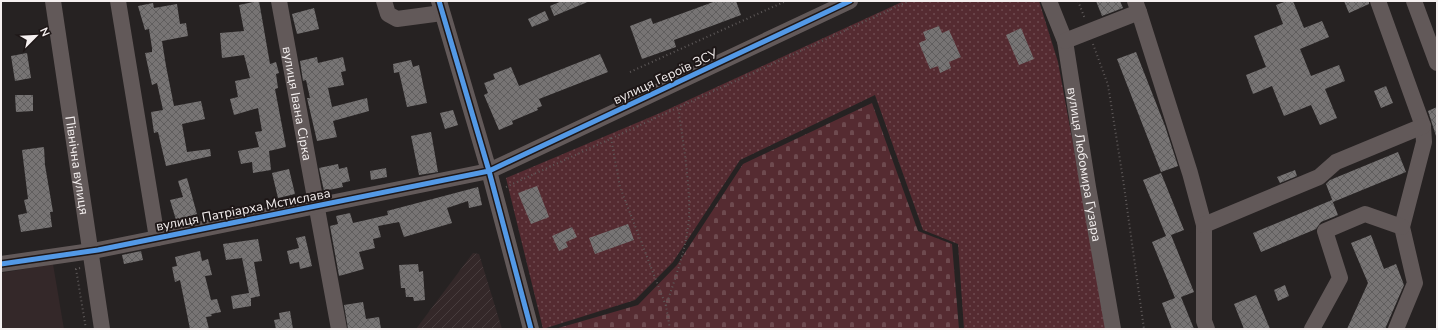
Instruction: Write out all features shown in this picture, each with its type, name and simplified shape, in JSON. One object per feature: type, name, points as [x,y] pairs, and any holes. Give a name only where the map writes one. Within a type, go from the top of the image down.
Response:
[{"type":"street","name":"Північна вулиця","points":[[53,1],[102,329]]},
{"type":"street","points":[[118,1],[157,238]]},
{"type":"street","name":"вулиця Івана Сірка","points":[[279,1],[339,329]]},
{"type":"street","points":[[384,1],[388,14],[398,19],[440,7],[489,171],[531,329]]},
{"type":"street","name":"вулиця Героїв ЗСУ","points":[[489,171],[850,1]]},
{"type":"street","name":"вулиця Любомира Гузара","points":[[1049,1],[1065,41],[1113,329]]},
{"type":"street","points":[[1378,1],[1423,126],[1424,142],[1402,227],[1415,283],[1396,329]]},
{"type":"street","points":[[1414,1],[1437,63]]},
{"type":"street","points":[[1065,41],[1089,33],[1137,7],[1190,173],[1204,225],[1204,321],[1207,329]]},
{"type":"street","points":[[1204,225],[1319,177],[1336,162],[1423,126]]},
{"type":"street","name":"вулиця Патріарха Мстислава","points":[[1,264],[90,251],[489,171]]},
{"type":"street","points":[[1312,329],[1340,278],[1325,231],[1365,214],[1402,227]]},
{"type":"path","points":[[630,72],[786,1]]},
{"type":"path","points":[[494,193],[909,1]]},
{"type":"path","points":[[1078,1],[1108,85],[1124,179],[1144,329]]},
{"type":"path","points":[[666,306],[683,251],[689,219],[688,181],[679,114],[682,105]]},
{"type":"path","points":[[611,138],[620,187],[666,306],[670,329]]},
{"type":"path","points":[[76,268],[86,329]]},
{"type":"shaded area","points":[[473,253],[479,254],[502,329],[416,329]]},
{"type":"shaded area","points":[[53,264],[64,329],[1,329],[1,273]]},
{"type":"green space","points":[[904,1],[1039,1],[1058,62],[1107,329],[964,329],[958,244],[923,230],[875,95],[740,160],[673,262],[635,300],[543,329],[506,178],[660,113]]},
{"type":"green space","points":[[872,103],[918,231],[952,244],[959,329],[555,329],[638,305],[677,265],[743,164]]},
{"type":"building","points":[[259,1],[270,64],[276,62],[279,73],[276,74],[278,88],[275,89],[286,147],[269,151],[271,170],[253,173],[252,162],[241,164],[238,151],[259,147],[255,132],[262,131],[258,108],[234,115],[230,99],[238,97],[235,81],[250,78],[244,55],[222,58],[220,33],[244,31],[239,5]]},
{"type":"building","points":[[562,1],[590,1],[554,16],[550,6]]},
{"type":"building","points":[[716,1],[736,1],[741,15],[674,40],[676,47],[642,59],[630,26],[651,18],[653,24]]},
{"type":"building","points":[[1096,1],[1120,1],[1123,8],[1102,16]]},
{"type":"building","points":[[1287,1],[1293,1],[1304,28],[1322,21],[1329,37],[1300,49],[1311,76],[1339,65],[1345,81],[1325,89],[1337,118],[1320,125],[1311,105],[1284,116],[1272,86],[1253,94],[1246,75],[1266,67],[1254,36],[1283,24],[1276,5]]},
{"type":"building","points":[[1344,1],[1369,1],[1369,4],[1349,13]]},
{"type":"building","points":[[153,3],[154,8],[177,4],[180,24],[186,23],[188,36],[162,41],[166,66],[174,106],[201,101],[205,119],[182,124],[187,152],[210,149],[211,156],[166,166],[158,132],[154,133],[151,112],[163,110],[157,83],[152,85],[145,53],[152,52],[149,29],[145,30],[138,6]]},
{"type":"building","points":[[314,8],[319,29],[297,34],[292,14]]},
{"type":"building","points":[[545,11],[549,20],[532,27],[528,19]]},
{"type":"building","points":[[939,26],[942,33],[949,30],[961,57],[949,62],[951,68],[940,73],[938,66],[930,69],[919,43],[926,40],[923,32]]},
{"type":"building","points":[[1021,28],[1034,59],[1019,65],[1006,35]]},
{"type":"building","points":[[1136,52],[1165,126],[1178,166],[1161,172],[1117,59]]},
{"type":"building","points":[[27,53],[31,78],[15,81],[11,56]]},
{"type":"building","points":[[600,54],[608,72],[539,99],[542,106],[537,108],[538,110],[512,121],[513,124],[499,130],[484,95],[488,93],[484,83],[495,79],[493,74],[511,67],[519,86]]},
{"type":"building","points":[[317,57],[318,63],[343,57],[346,71],[341,72],[344,85],[328,88],[332,107],[367,98],[369,111],[333,121],[337,137],[317,141],[307,98],[310,98],[306,80],[303,81],[300,61]]},
{"type":"building","points":[[411,60],[413,67],[419,65],[427,103],[407,107],[399,72],[394,73],[393,64]]},
{"type":"building","points":[[1386,86],[1393,103],[1381,108],[1374,91]]},
{"type":"building","points":[[15,95],[33,95],[33,111],[16,112]]},
{"type":"building","points":[[1437,107],[1437,139],[1428,111]]},
{"type":"building","points":[[453,110],[458,125],[445,129],[440,113]]},
{"type":"building","points":[[431,132],[438,172],[419,175],[411,136]]},
{"type":"building","points":[[44,147],[45,165],[53,212],[50,212],[52,227],[21,232],[18,215],[27,213],[24,200],[28,199],[22,150]]},
{"type":"building","points":[[1398,152],[1406,172],[1333,202],[1326,184],[1330,180]]},
{"type":"building","points":[[338,164],[339,169],[347,167],[350,181],[342,183],[343,187],[324,191],[319,168]]},
{"type":"building","points":[[386,168],[387,177],[371,180],[370,171]]},
{"type":"building","points":[[289,169],[295,194],[278,198],[272,173]]},
{"type":"building","points":[[1295,170],[1297,176],[1280,183],[1277,177]]},
{"type":"building","points":[[1161,173],[1184,230],[1171,235],[1194,292],[1181,297],[1194,329],[1172,329],[1162,303],[1175,298],[1152,242],[1166,236],[1143,180]]},
{"type":"building","points":[[187,178],[197,214],[176,220],[170,200],[183,197],[178,181]]},
{"type":"building","points":[[537,186],[549,217],[531,224],[518,193]]},
{"type":"building","points":[[478,187],[482,205],[469,208],[468,201],[447,208],[452,223],[404,237],[399,222],[378,226],[381,237],[373,239],[375,248],[359,252],[364,269],[339,276],[330,226],[338,224],[336,216],[350,213],[353,223],[388,215],[387,211]]},
{"type":"building","points":[[1332,200],[1338,215],[1321,222],[1316,229],[1261,252],[1253,233]]},
{"type":"building","points":[[628,224],[634,240],[595,254],[589,238]]},
{"type":"building","points":[[572,227],[577,237],[566,242],[568,247],[559,251],[552,236]]},
{"type":"building","points":[[1371,235],[1384,269],[1396,264],[1404,285],[1385,329],[1347,329],[1368,283],[1351,243]]},
{"type":"building","points":[[305,236],[312,266],[300,269],[299,262],[290,264],[287,251],[299,248],[296,238]]},
{"type":"building","points":[[258,239],[262,261],[254,262],[260,296],[251,298],[251,306],[233,309],[231,296],[249,293],[242,258],[226,260],[223,244]]},
{"type":"building","points":[[141,251],[143,260],[124,264],[122,255]]},
{"type":"building","points":[[200,251],[202,261],[208,259],[212,275],[205,276],[211,300],[217,299],[221,312],[211,314],[212,316],[206,317],[209,329],[190,329],[180,280],[175,282],[172,267],[177,266],[175,257]]},
{"type":"building","points":[[418,264],[419,272],[423,271],[425,300],[414,301],[413,297],[406,297],[405,288],[401,288],[399,265]]},
{"type":"building","points":[[1285,285],[1289,296],[1278,301],[1274,290]]},
{"type":"building","points":[[1256,295],[1270,329],[1244,329],[1234,304]]},
{"type":"building","points":[[363,302],[366,319],[379,317],[381,329],[348,329],[344,305]]},
{"type":"building","points":[[290,311],[293,329],[276,329],[274,320],[280,319],[279,313]]},
{"type":"cycle path","points":[[439,1],[489,171],[531,329]]},
{"type":"cycle path","points":[[1,264],[98,250],[489,171],[850,1]]}]
